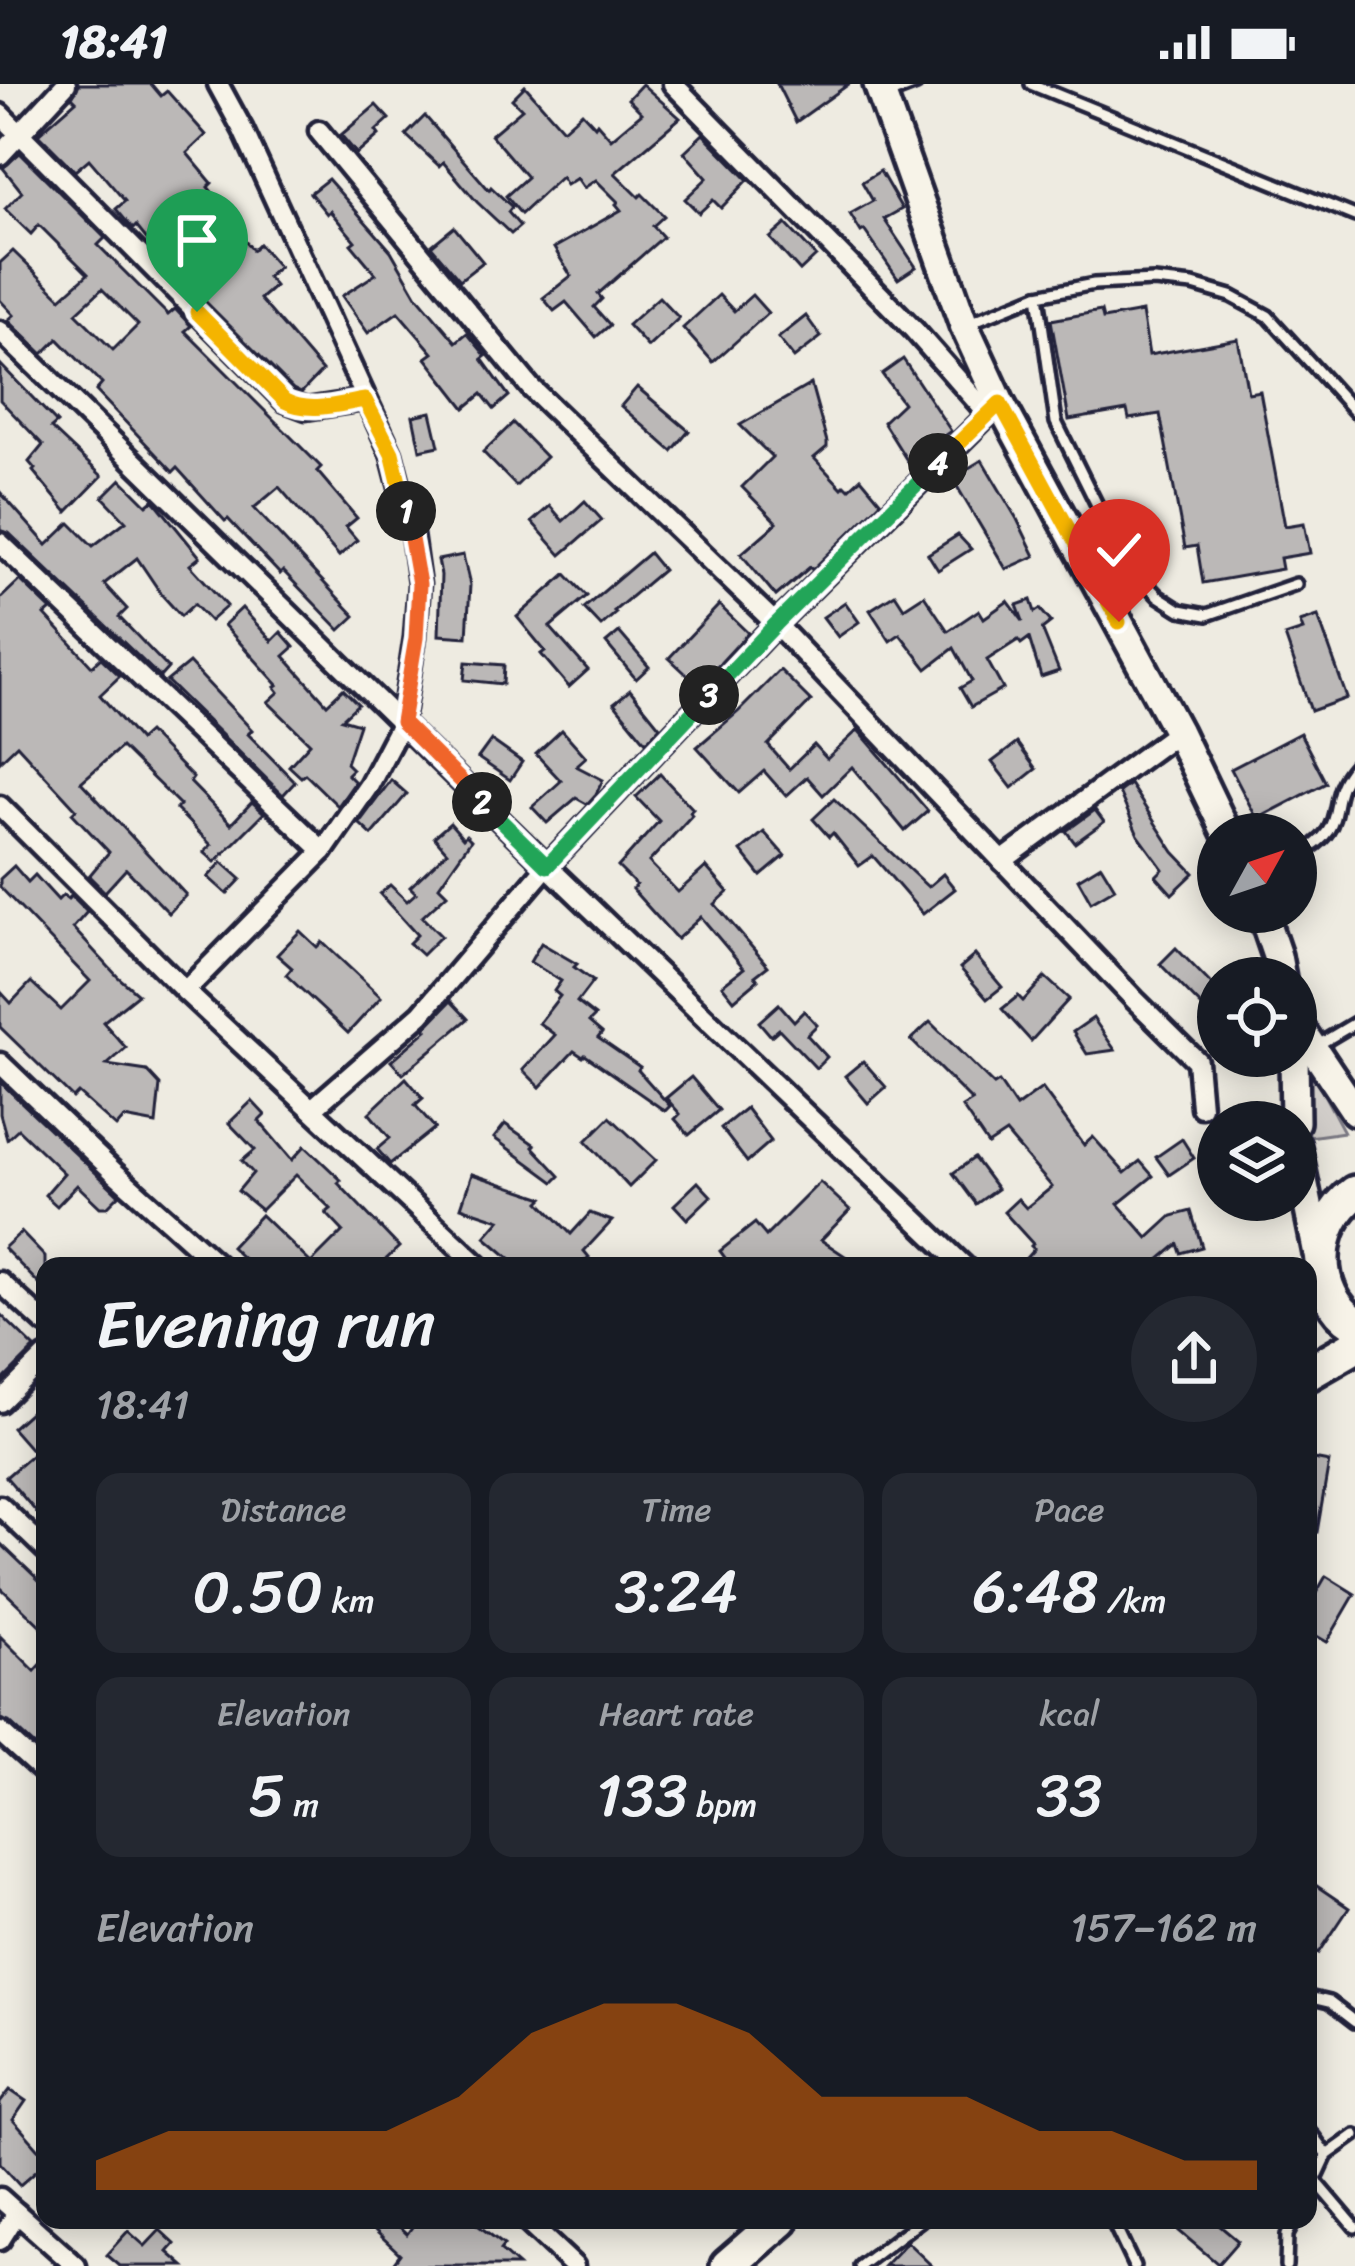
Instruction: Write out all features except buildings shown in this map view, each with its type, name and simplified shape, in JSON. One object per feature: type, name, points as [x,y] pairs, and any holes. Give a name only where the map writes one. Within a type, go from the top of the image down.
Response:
[{"type":"highway","points":[[1317,1274],[1330,1218],[1355,1193]]},
{"type":"highway","points":[[1320,1265],[1328,1295],[1355,1323]]},
{"type":"highway","points":[[1317,1368],[1355,1346]]},
{"type":"highway","points":[[728,2266],[771,2229]]},
{"type":"street","points":[[0,155],[67,84]]},
{"type":"street","points":[[184,991],[323,851],[369,785],[402,722],[416,638],[419,584],[392,453],[218,84]]},
{"type":"street","points":[[673,84],[994,409]]},
{"type":"street","points":[[881,90],[994,409],[1178,732],[1217,813]]},
{"type":"street","points":[[0,114],[285,401],[306,409],[365,400]]},
{"type":"street","points":[[319,131],[531,388],[776,624],[1197,1061],[1200,1101]]},
{"type":"street","points":[[0,331],[955,1257]]},
{"type":"street","points":[[312,1108],[421,1014],[547,866],[776,624],[994,409]]},
{"type":"street","points":[[0,543],[323,851]]},
{"type":"street","points":[[1002,861],[1178,732]]},
{"type":"street","points":[[0,806],[184,991],[469,1257]]},
{"type":"street","points":[[0,1063],[208,1257]]},
{"type":"street","points":[[1317,1067],[1355,1111]]},
{"type":"street","points":[[1311,1221],[1320,1265]]},
{"type":"street","points":[[0,1282],[36,1315]]},
{"type":"street","points":[[0,1402],[36,1366]]},
{"type":"street","points":[[0,1506],[36,1540]]},
{"type":"street","points":[[0,1732],[36,1765]]},
{"type":"street","points":[[0,2198],[76,2266]]},
{"type":"street","points":[[0,2240],[17,2213]]},
{"type":"street","points":[[535,2229],[574,2266]]},
{"type":"lane","points":[[881,90],[916,84]]},
{"type":"lane","points":[[1031,84],[1355,216]]},
{"type":"lane","points":[[964,325],[1038,295],[1094,284],[1154,281],[1192,285],[1232,296],[1268,316],[1355,412]]},
{"type":"lane","points":[[1038,295],[1056,422],[1106,523],[1139,576],[1180,610],[1207,615],[1296,584]]},
{"type":"lane","points":[[1317,843],[1334,826],[1343,778],[1355,765]]},
{"type":"lane","points":[[1317,1045],[1355,1023]]},
{"type":"lane","points":[[1317,1999],[1355,2022]]},
{"type":"lane","points":[[1317,2178],[1327,2155],[1355,2135]]},
{"type":"lane","points":[[1317,2141],[1327,2155]]},
{"type":"lane","points":[[1317,2181],[1355,2227]]},
{"type":"lane","points":[[860,2266],[908,2229]]},
{"type":"lane","points":[[1116,2229],[1134,2266]]},
{"type":"lane","points":[[1286,2266],[1290,2229]]},
{"type":"shaded area","points":[[1307,1077],[1315,1077],[1344,1132],[1317,1136],[1317,1101],[1308,1101]]},
{"type":"route","points":[[197,312],[285,401],[306,409],[365,400],[392,453],[419,584],[416,638],[402,722],[547,866],[776,624],[1000,403],[1119,622]]}]
